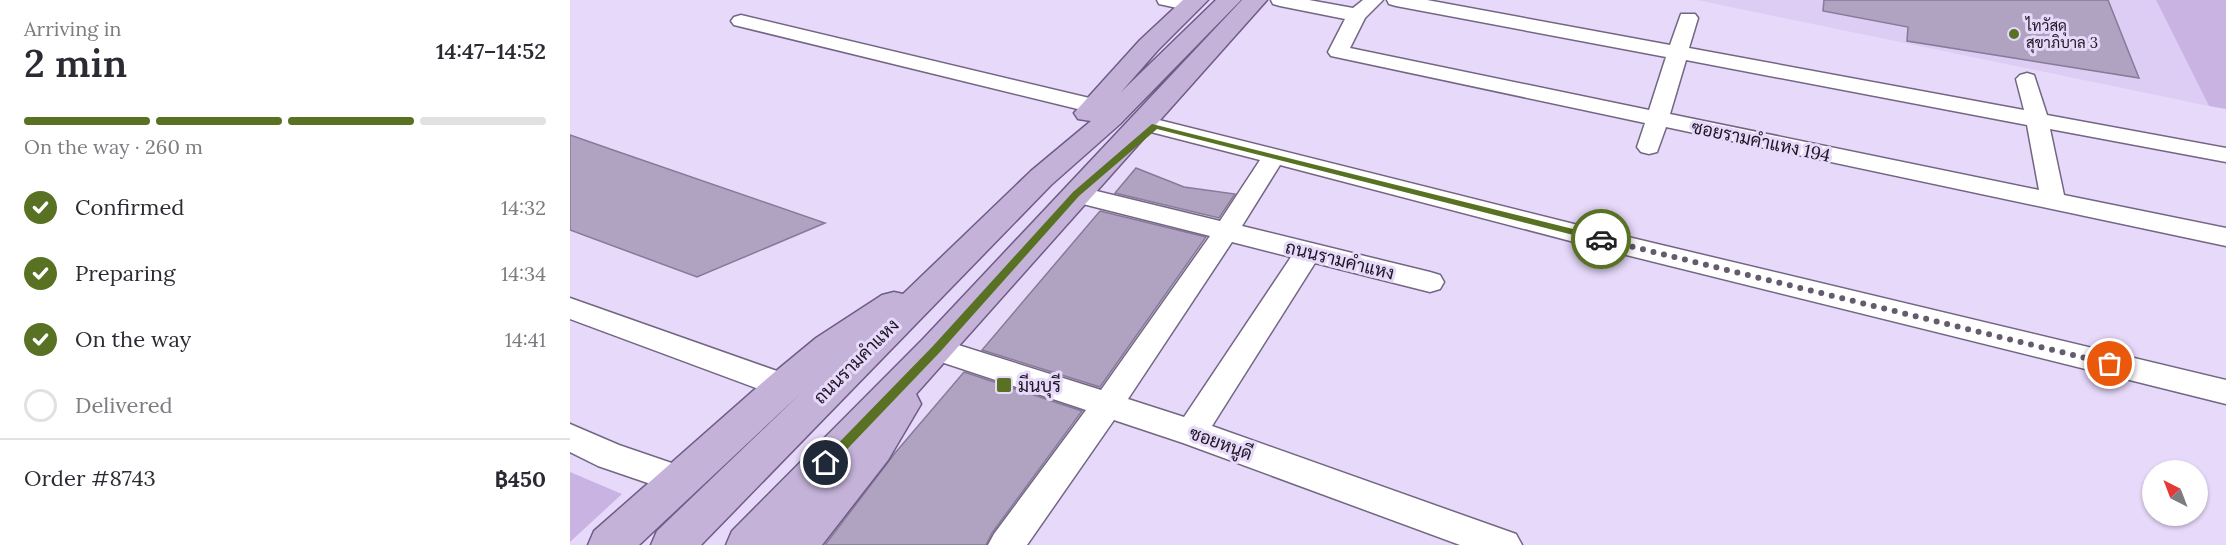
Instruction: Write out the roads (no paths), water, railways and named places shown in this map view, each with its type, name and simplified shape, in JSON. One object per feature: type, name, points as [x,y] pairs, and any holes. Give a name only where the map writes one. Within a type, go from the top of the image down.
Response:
[{"type":"main road","name":"ถนนรามคำแหง","points":[[672,545],[1041,178],[1118,110],[1229,0]]},
{"type":"main road","points":[[747,545],[936,349],[1255,0]]},
{"type":"main road","points":[[1076,194],[1198,87],[1280,0]]},
{"type":"main road","name":"ถนนรามคำแหง","points":[[1041,178],[1094,106],[1184,2]]},
{"type":"main road","points":[[609,545],[783,386],[829,348],[875,315],[940,278]]},
{"type":"main road","points":[[800,544],[874,448],[936,349]]},
{"type":"street","name":"ซอยรามคำแหง 194","points":[[1280,0],[1365,8],[1338,50],[1342,54],[2226,237]]},
{"type":"street","points":[[1396,0],[2226,155]]},
{"type":"street","points":[[1649,147],[1688,18]]},
{"type":"street","points":[[741,21],[1094,106]]},
{"type":"street","points":[[2027,80],[2053,201]]},
{"type":"street","points":[[1155,126],[1578,234],[2226,392]]},
{"type":"street","points":[[1006,545],[1108,405],[1227,232],[1274,156]]},
{"type":"street","name":"ถนนรามคำแหง","points":[[1076,194],[1430,282]]},
{"type":"street","points":[[1191,432],[1308,252]]},
{"type":"street","points":[[570,308],[783,386]]},
{"type":"street","name":"ซอยหนูดี","points":[[936,349],[1191,432],[1504,545]]},
{"type":"street","points":[[570,437],[609,456],[680,480]]},
{"type":"place","name":"ไทวัสดุ สุขาภิบาล 3","points":[[2014,34]]},
{"type":"place","name":"มีนบุรี","points":[[1004,385]]}]
